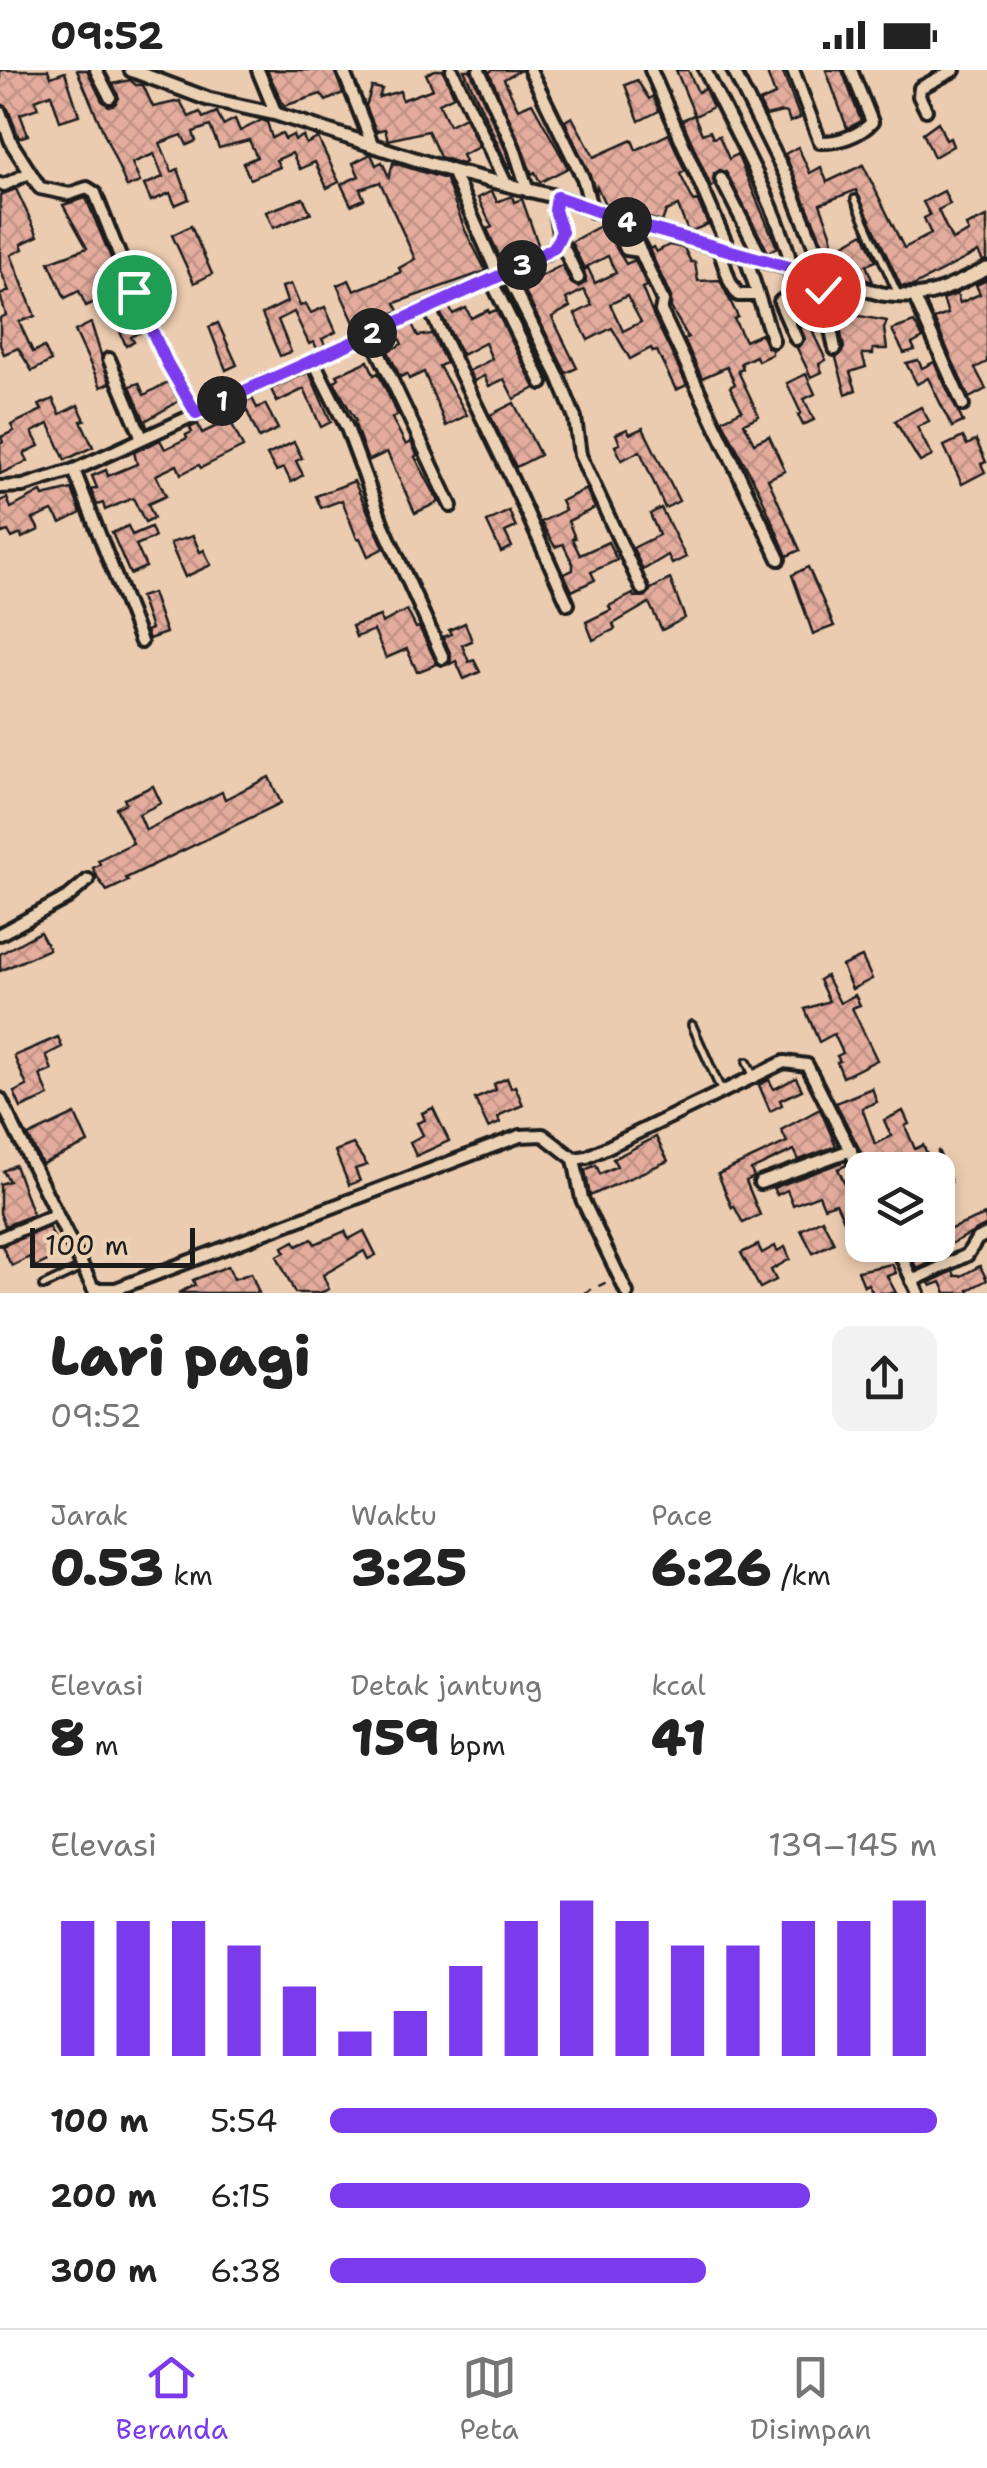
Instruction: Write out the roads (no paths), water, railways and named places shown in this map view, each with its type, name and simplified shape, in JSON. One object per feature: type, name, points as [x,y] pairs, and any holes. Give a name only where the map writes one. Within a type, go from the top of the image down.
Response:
[{"type":"street","points":[[96,70],[110,97]]},
{"type":"street","points":[[130,70],[208,99],[276,114],[452,172],[557,197],[634,224],[898,296],[915,298],[985,274]]},
{"type":"street","points":[[258,70],[276,114]]},
{"type":"street","points":[[343,70],[372,144]]},
{"type":"street","points":[[452,70],[506,184]]},
{"type":"street","points":[[479,70],[514,148],[528,192]]},
{"type":"street","points":[[530,70],[582,178],[592,211]]},
{"type":"street","points":[[651,70],[738,294],[756,295]]},
{"type":"street","points":[[705,70],[764,196],[792,267],[792,293],[780,302],[796,339]]},
{"type":"street","points":[[733,70],[786,176],[828,278],[823,290],[835,350]]},
{"type":"street","points":[[793,70],[820,142],[833,142],[864,130],[872,122],[851,70]]},
{"type":"street","points":[[926,110],[919,96],[920,88],[954,70]]},
{"type":"street","points":[[0,112],[12,144],[44,190],[69,194],[87,188],[95,193],[134,292],[167,363],[196,413]]},
{"type":"street","points":[[452,172],[542,383]]},
{"type":"street","points":[[0,184],[29,173]]},
{"type":"street","points":[[721,179],[762,259]]},
{"type":"street","points":[[0,487],[23,486],[74,470],[499,277],[554,248],[560,240],[557,197]]},
{"type":"street","points":[[619,219],[618,231],[626,249],[640,251]]},
{"type":"street","points":[[634,224],[632,235],[664,301],[661,311],[779,559]]},
{"type":"street","points":[[560,240],[578,278]]},
{"type":"street","points":[[745,254],[773,340]]},
{"type":"street","points":[[499,277],[558,376],[576,418],[580,454],[642,589]]},
{"type":"street","points":[[915,298],[964,405]]},
{"type":"street","points":[[429,308],[568,604]]},
{"type":"street","points":[[370,334],[451,506]]},
{"type":"street","points":[[109,359],[142,438]]},
{"type":"street","points":[[313,360],[347,428],[383,525],[443,658]]},
{"type":"street","points":[[74,470],[142,642]]},
{"type":"street","points":[[0,934],[68,896],[88,880]]},
{"type":"street","points":[[574,1159],[587,1157],[784,1062],[807,1065],[851,1150],[760,1183]]},
{"type":"street","points":[[0,1099],[95,1291],[116,1289],[520,1136],[543,1136],[574,1159],[582,1199],[627,1293]]},
{"type":"street","points":[[0,1238],[56,1215]]},
{"type":"street","points":[[912,1281],[967,1255],[977,1239],[987,1234]]},
{"type":"street","points":[[904,1262],[918,1293]]},
{"type":"lane","points":[[856,198],[898,296]]},
{"type":"lane","points":[[692,1025],[721,1090]]},
{"type":"lane","points":[[748,1062],[753,1075]]},
{"type":"lane","points":[[43,1286],[81,1268]]}]
